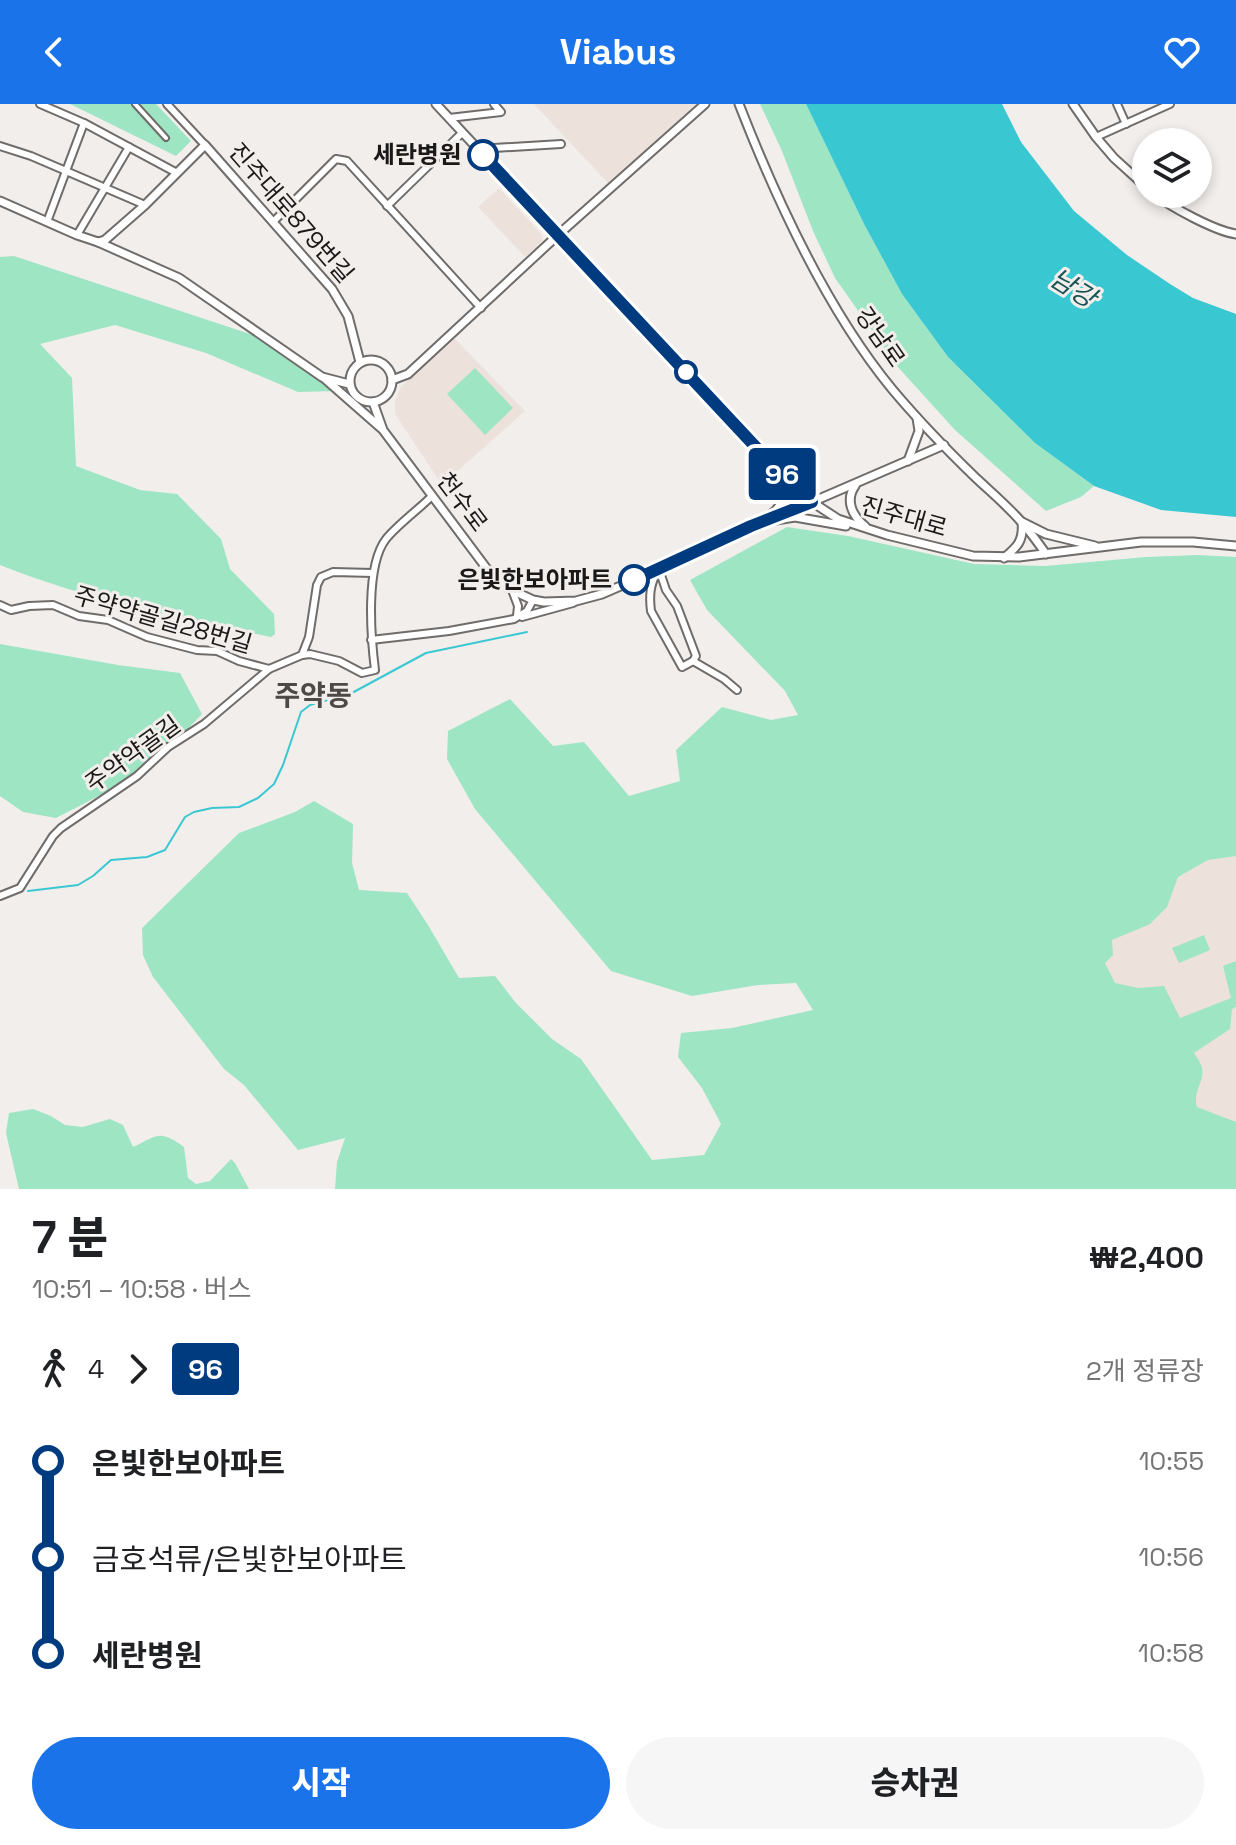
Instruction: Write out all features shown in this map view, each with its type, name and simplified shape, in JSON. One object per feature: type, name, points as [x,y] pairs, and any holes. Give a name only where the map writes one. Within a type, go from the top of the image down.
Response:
[{"type":"street","points":[[40,104],[84,123],[177,173]]},
{"type":"street","points":[[135,104],[166,138]]},
{"type":"street","name":"진주대로879번길","points":[[167,104],[321,276],[342,304],[352,326],[360,362]]},
{"type":"street","name":"진주대로","points":[[436,104],[780,473],[812,502],[838,519],[872,531],[973,556],[1004,558],[1165,541],[1236,546]]},
{"type":"street","points":[[449,118],[501,112],[494,104]]},
{"type":"street","points":[[392,380],[408,374],[705,104]]},
{"type":"street","name":"강남로","points":[[739,104],[791,222],[842,319],[878,371],[916,416],[1022,522],[1046,554]]},
{"type":"street","points":[[1073,104],[1096,137],[1132,174]]},
{"type":"street","points":[[1117,104],[1126,124]]},
{"type":"street","points":[[1096,137],[1154,107],[1170,104]]},
{"type":"street","points":[[47,222],[84,123]]},
{"type":"street","points":[[387,206],[462,133]]},
{"type":"street","points":[[477,149],[561,144]]},
{"type":"street","points":[[98,242],[108,239],[205,145]]},
{"type":"street","points":[[2,146],[145,205]]},
{"type":"street","points":[[77,235],[129,147]]},
{"type":"street","points":[[273,222],[336,159],[347,161],[481,308]]},
{"type":"street","points":[[0,201],[179,278],[322,377],[383,430]]},
{"type":"street","points":[[1179,208],[1236,234]]},
{"type":"street","points":[[372,360],[388,368],[392,380],[385,397],[373,402],[360,400],[349,384],[352,371],[360,362],[372,360]]},
{"type":"street","points":[[322,377],[349,384]]},
{"type":"street","name":"천수로","points":[[373,402],[383,430],[487,569],[512,590],[533,600],[567,602],[602,594],[751,526],[944,445]]},
{"type":"street","points":[[908,461],[919,431],[916,416]]},
{"type":"street","points":[[751,526],[776,512],[781,504],[783,487],[780,473]]},
{"type":"street","points":[[860,481],[850,493],[851,509],[861,524],[872,531]]},
{"type":"street","points":[[373,573],[333,572],[321,577],[309,637],[302,655],[339,661],[362,673],[375,670],[371,640],[373,573],[384,540],[432,496]]},
{"type":"street","points":[[751,526],[795,517],[872,531]]},
{"type":"street","points":[[1022,522],[1046,534],[1101,547]]},
{"type":"street","points":[[1004,558],[1020,543],[1022,522]]},
{"type":"street","points":[[659,569],[696,656],[682,667],[651,611],[652,580],[659,569]]},
{"type":"street","points":[[512,590],[518,606],[518,615],[514,619]]},
{"type":"street","points":[[371,640],[449,631],[514,619],[602,594]]},
{"type":"street","points":[[514,619],[527,611],[533,600]]},
{"type":"street","name":"주약약골길28번길","points":[[0,605],[11,610],[53,605],[79,616],[108,620],[160,641],[197,650],[217,651],[269,669]]},
{"type":"street","name":"주약약골길","points":[[0,896],[20,888],[61,828],[137,776],[168,747],[204,724],[269,669],[302,655]]},
{"type":"street","points":[[693,661],[737,690]]},
{"type":"shaded area","points":[[534,104],[696,104],[608,183]]},
{"type":"shaded area","points":[[499,188],[542,235],[543,240],[525,257],[478,207]]},
{"type":"shaded area","points":[[453,337],[525,411],[442,485],[395,414],[395,401],[401,387]]},
{"type":"shaded area","points":[[1236,844],[1236,1128],[1159,1106],[1081,962],[1188,852]]},
{"type":"green space","points":[[70,104],[156,104],[191,141],[176,156]]},
{"type":"green space","points":[[760,104],[806,104],[902,294],[948,357],[1035,443],[1094,486],[1081,497],[1046,511],[955,430],[897,366],[835,278]]},
{"type":"green space","points":[[14,256],[265,339],[337,391],[298,392],[206,353],[115,325],[40,344],[72,378],[76,466],[140,490],[177,494],[221,539],[230,569],[274,614],[275,634],[271,637],[100,598],[0,565],[0,257]]},
{"type":"green space","points":[[475,368],[513,408],[485,435],[447,394]]},
{"type":"green space","points":[[787,527],[848,536],[974,564],[1045,566],[1146,557],[1236,557],[1236,856],[1208,860],[1178,877],[1167,907],[1150,924],[1112,940],[1113,955],[1105,963],[1115,983],[1138,988],[1164,986],[1180,1018],[1231,998],[1223,966],[1236,961],[1236,1007],[1232,1009],[1230,1029],[1194,1053],[1202,1070],[1196,1095],[1197,1107],[1236,1122],[1236,1189],[335,1189],[337,1162],[345,1138],[298,1150],[244,1085],[224,1069],[153,977],[143,955],[142,928],[239,833],[295,812],[314,801],[353,824],[352,863],[359,890],[407,893],[459,978],[495,976],[516,1003],[552,1039],[581,1059],[652,1160],[704,1155],[721,1124],[702,1088],[678,1057],[681,1033],[732,1028],[813,1010],[796,983],[758,985],[692,996],[611,971],[475,809],[447,759],[448,731],[510,699],[553,746],[584,742],[629,796],[680,781],[676,750],[722,707],[771,720],[798,715],[785,691],[707,610],[690,580]]},
{"type":"green space","points":[[0,644],[180,673],[202,714],[147,771],[56,818],[23,812],[0,796]]},
{"type":"green space","points":[[1204,935],[1210,950],[1179,963],[1172,948]]},
{"type":"green space","points":[[33,1109],[65,1125],[83,1127],[110,1119],[123,1125],[133,1147],[154,1137],[169,1138],[184,1147],[188,1178],[196,1184],[210,1181],[231,1159],[249,1189],[19,1189],[6,1133],[9,1113]]},
{"type":"water","name":"남강","points":[[806,104],[1002,104],[1021,142],[1074,211],[1127,255],[1170,284],[1193,298],[1236,314],[1236,517],[1161,510],[1094,486],[1035,443],[948,357],[902,294]]},
{"type":"waterway","points":[[28,891],[78,885],[111,860],[147,857],[165,850],[185,817],[212,808],[239,807],[258,798],[274,784],[301,712],[310,705],[350,694],[426,653],[527,632]]},
{"type":"bus line","name":"96","points":[[483,155],[780,473],[812,502],[751,526],[634,580]]},
{"type":"place","name":"세란병원","points":[[483,155]]},
{"type":"place","name":"은빛한보아파트","points":[[634,580]]},
{"type":"district","name":"주약동","points":[[313,695]]}]
